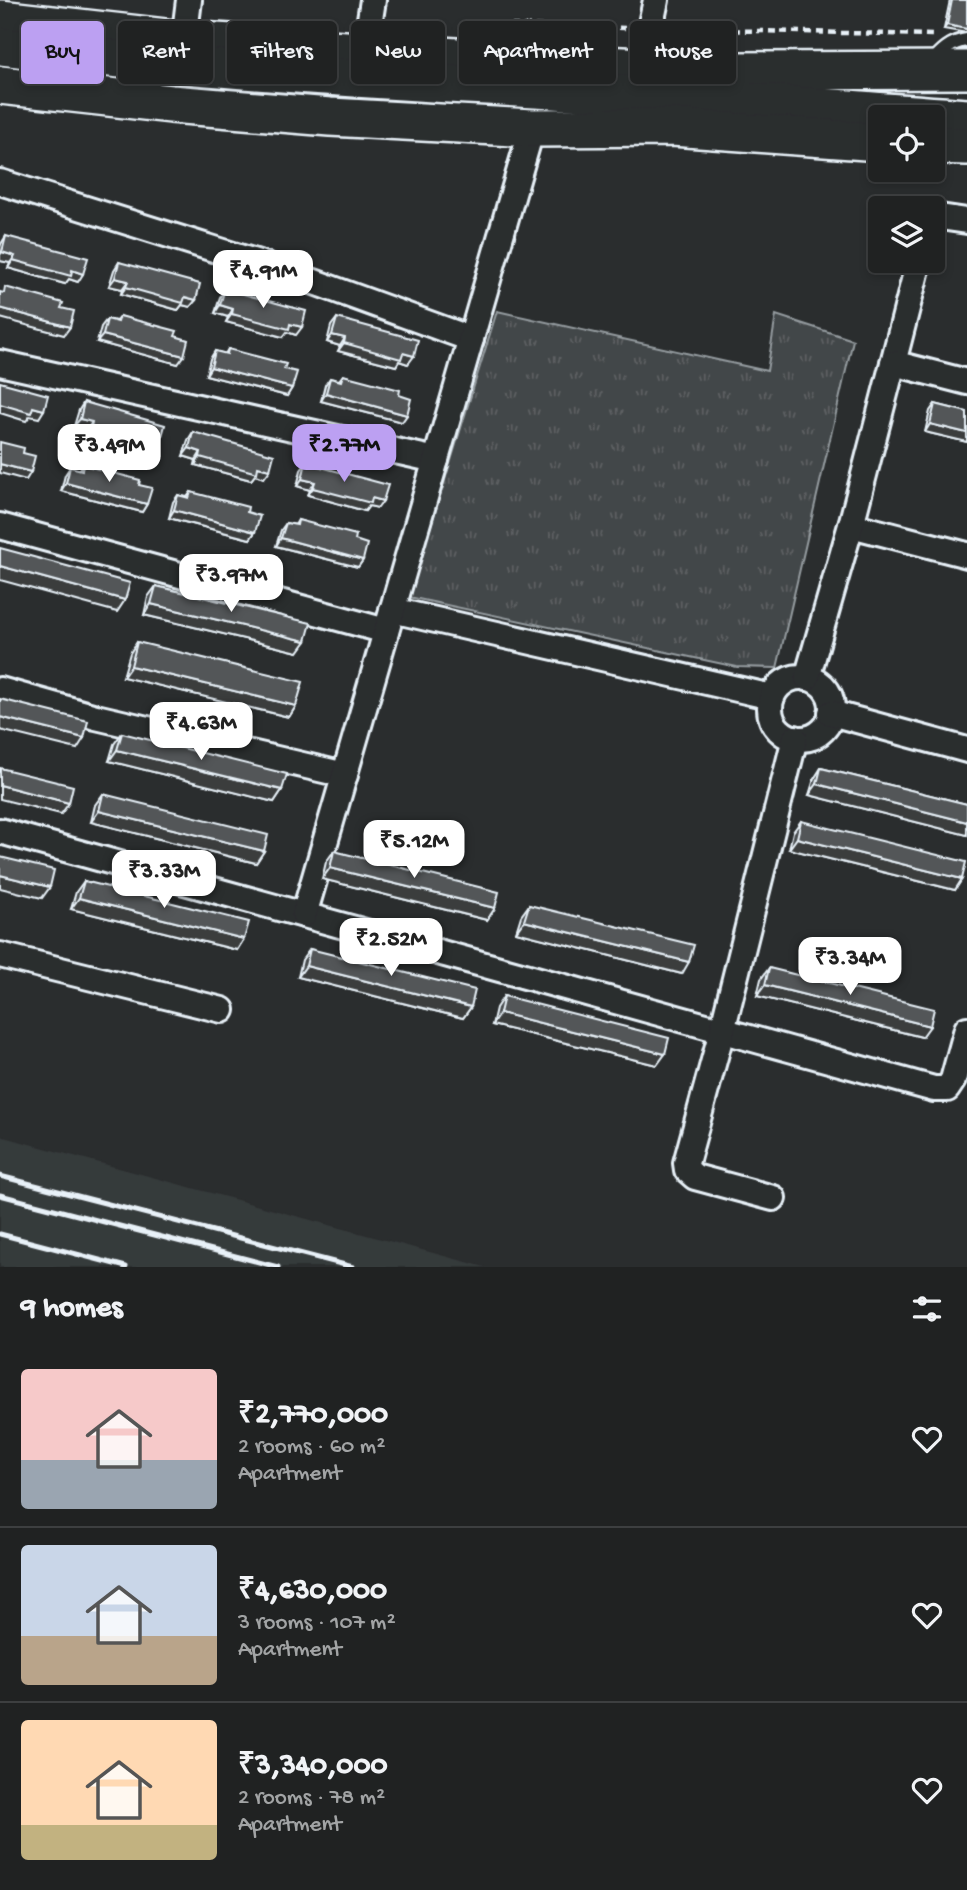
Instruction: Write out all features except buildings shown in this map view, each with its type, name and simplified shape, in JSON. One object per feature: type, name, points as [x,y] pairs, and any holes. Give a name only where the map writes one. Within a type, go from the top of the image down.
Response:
[{"type":"main road","points":[[0,19],[118,32]]},
{"type":"main road","points":[[213,42],[351,50]]},
{"type":"main road","points":[[0,46],[217,68],[522,89],[669,96],[967,118]]},
{"type":"main road","points":[[445,56],[630,66]]},
{"type":"main road","points":[[736,71],[967,70]]},
{"type":"main road","points":[[0,85],[171,104],[330,117],[532,128],[672,127],[868,141]]},
{"type":"main road","points":[[945,145],[967,146]]},
{"type":"street","points":[[186,21],[189,0]]},
{"type":"street","points":[[370,21],[373,0]]},
{"type":"street","points":[[652,21],[656,0]]},
{"type":"street","points":[[304,915],[532,128]]},
{"type":"street","points":[[0,182],[284,271],[471,339]]},
{"type":"street","points":[[945,218],[967,221]]},
{"type":"street","points":[[807,678],[851,525],[916,273]]},
{"type":"street","points":[[0,363],[436,460]]},
{"type":"street","points":[[893,363],[967,382]]},
{"type":"street","points":[[851,525],[967,555]]},
{"type":"street","points":[[0,526],[389,621],[772,698]]},
{"type":"street","points":[[807,678],[817,682],[825,690],[830,699],[831,713],[824,729],[816,735],[805,739],[795,738],[777,729],[770,711],[772,698],[780,685],[788,680],[807,678]]},
{"type":"street","points":[[0,690],[96,717],[345,775]]},
{"type":"street","points":[[831,713],[967,750]]},
{"type":"street","points":[[773,1198],[695,1177],[687,1170],[686,1163],[795,738]]},
{"type":"street","points":[[0,831],[934,1089],[947,1089],[953,1080],[967,1029]]},
{"type":"street","points":[[0,954],[222,1010]]},
{"type":"lane","points":[[926,70],[941,51],[957,41],[967,40]]},
{"type":"path","points":[[455,24],[630,28]]},
{"type":"path","points":[[736,30],[943,35]]},
{"type":"shaded area","points":[[0,1136],[485,1267],[0,1267]]},
{"type":"green space","points":[[497,311],[767,371],[776,315],[853,340],[777,668],[737,667],[409,597]]},
{"type":"railway","points":[[0,1176],[353,1267]]},
{"type":"railway","points":[[0,1195],[278,1267]]},
{"type":"railway","points":[[0,1234],[126,1267]]}]
